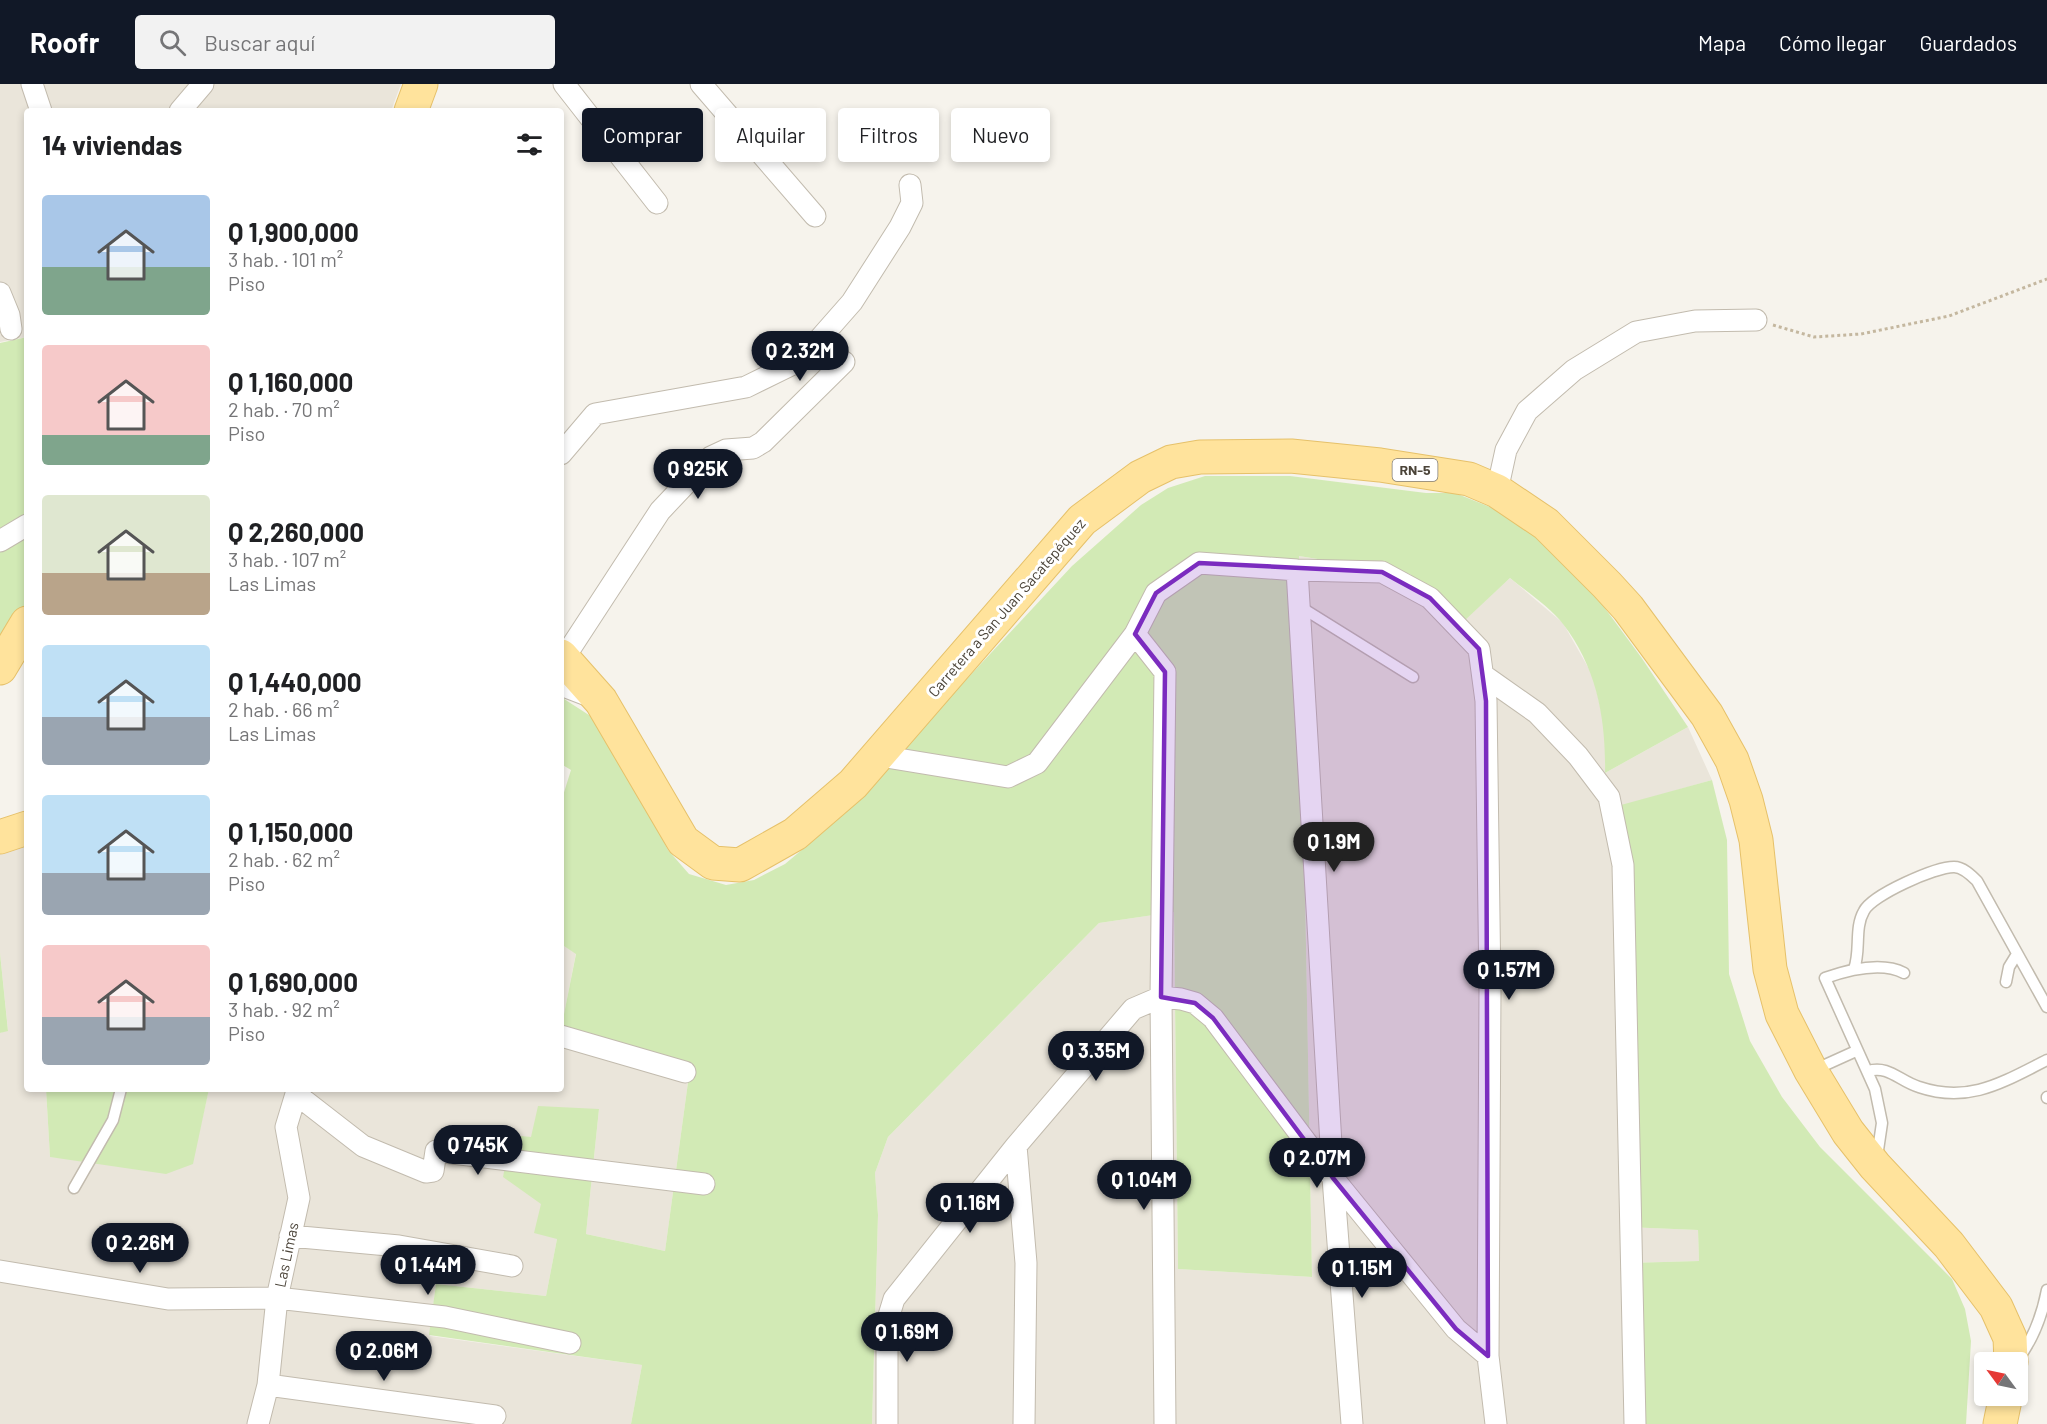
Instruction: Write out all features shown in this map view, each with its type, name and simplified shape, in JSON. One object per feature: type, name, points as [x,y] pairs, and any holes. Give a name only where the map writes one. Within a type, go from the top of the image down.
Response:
[{"type":"main road","points":[[412,108],[421,84]]},
{"type":"main road","name":"Carretera a San Juan Sacatepéquez","points":[[564,668],[601,701],[683,841],[699,855],[720,865],[747,862],[795,834],[821,815],[880,756],[1082,520],[1119,490],[1171,462],[1257,454],[1301,456],[1459,477],[1497,491],[1553,530],[1628,608],[1707,716],[1732,759],[1756,840],[1770,969],[1782,1014],[1811,1071],[1848,1132],[1875,1166],[1949,1245],[1996,1307],[2010,1338],[2011,1352]]},
{"type":"main road","points":[[0,668],[24,628]]},
{"type":"main road","points":[[0,837],[24,829]]},
{"type":"main road","points":[[2000,1424],[2004,1406]]},
{"type":"street","points":[[32,84],[40,108]]},
{"type":"street","points":[[183,108],[203,84]]},
{"type":"street","points":[[564,84],[657,203]]},
{"type":"street","points":[[701,84],[815,216]]},
{"type":"street","points":[[564,450],[595,414],[746,387],[801,360],[852,302],[900,227],[912,203],[910,185]]},
{"type":"street","points":[[0,293],[13,329]]},
{"type":"street","points":[[1497,491],[1506,450],[1527,411],[1575,369],[1636,332],[1695,321],[1756,320]]},
{"type":"street","points":[[564,663],[660,511],[711,457],[726,450],[753,448],[762,442],[844,362]]},
{"type":"street","points":[[0,541],[24,527]]},
{"type":"street","points":[[880,756],[1008,777],[1037,764],[1135,634],[1156,593],[1199,563],[1297,570],[1382,572],[1430,598],[1479,649],[1486,700],[1490,989],[1488,1356],[1496,1424]]},
{"type":"street","points":[[1297,570],[1333,1178],[1352,1424]]},
{"type":"street","points":[[1135,634],[1165,672],[1161,997],[1165,1424]]},
{"type":"street","points":[[1483,675],[1537,713],[1578,756],[1609,797],[1623,865],[1635,1424]]},
{"type":"street","points":[[887,1424],[887,1322],[894,1299],[1016,1146],[1133,1009],[1161,997],[1195,1004],[1213,1018],[1333,1178],[1456,1329],[1488,1356]]},
{"type":"street","points":[[564,1037],[685,1072]]},
{"type":"street","points":[[299,1092],[363,1146],[426,1172],[432,1172],[435,1168],[436,1151],[704,1184]]},
{"type":"street","name":"Las Limas","points":[[258,1424],[268,1385],[277,1298],[299,1198],[286,1127],[299,1092]]},
{"type":"street","points":[[1016,1146],[1026,1263],[1024,1424]]},
{"type":"street","points":[[290,1236],[399,1246],[512,1266]]},
{"type":"street","points":[[0,1271],[168,1299],[277,1298],[446,1317],[570,1343]]},
{"type":"street","points":[[268,1385],[495,1416]]},
{"type":"lane","points":[[1298,605],[1413,676]]},
{"type":"lane","points":[[1854,969],[1859,955],[1859,926],[1867,905],[1916,879],[1955,867],[1966,871],[1977,881],[2047,1007]]},
{"type":"lane","points":[[2006,982],[2009,967],[2017,954]]},
{"type":"lane","points":[[1875,1166],[1882,1123],[1875,1089],[1825,978],[1854,969],[1894,968],[1904,973]]},
{"type":"lane","points":[[1811,1071],[1856,1051]]},
{"type":"lane","points":[[1868,1071],[1885,1069],[1919,1087],[1969,1093],[1984,1090],[2047,1060]]},
{"type":"lane","points":[[74,1188],[112,1120],[120,1092]]},
{"type":"lane","points":[[2024,1352],[2042,1316],[2047,1290]]},
{"type":"path","points":[[1756,320],[1814,337],[1861,334],[1949,316],[2047,279]]},
{"type":"highlighted area","points":[[1199,563],[1382,572],[1430,598],[1479,649],[1486,701],[1488,1356],[1456,1329],[1333,1178],[1213,1018],[1195,1003],[1161,997],[1165,672],[1135,634],[1156,593]]},
{"type":"shaded area","points":[[0,84],[401,84],[392,108],[24,108],[24,338],[0,342]]},
{"type":"shaded area","points":[[1299,556],[1410,574],[1463,621],[1510,578],[1563,623],[1593,676],[1606,732],[1605,773],[1688,727],[1712,780],[1621,806],[1627,1227],[1698,1230],[1699,1261],[1628,1263],[1636,1424],[872,1424],[878,1215],[875,1173],[888,1137],[1099,923],[1174,912],[1178,1269],[1312,1277]]},
{"type":"shaded area","points":[[24,842],[24,1092],[46,1092],[50,1157],[192,1164],[208,1092],[564,1092],[564,1032],[689,1075],[665,1251],[586,1234],[599,1109],[541,1204],[557,1239],[546,1296],[436,1284],[430,1336],[642,1365],[631,1424],[0,1424],[0,1033],[8,1030],[0,953],[0,853]]},
{"type":"shaded area","points":[[564,946],[576,953],[564,1015]]},
{"type":"green space","points":[[24,338],[24,606],[0,645],[0,343]]},
{"type":"green space","points":[[1205,476],[1290,476],[1426,493],[1455,493],[1495,509],[1543,539],[1587,584],[1641,657],[1688,727],[1605,773],[1601,714],[1584,658],[1558,618],[1510,578],[1463,622],[1410,574],[1299,556],[1312,1277],[1178,1269],[1174,912],[1099,923],[888,1137],[875,1173],[878,1215],[872,1424],[631,1424],[642,1365],[429,1335],[436,1284],[546,1296],[557,1239],[534,1233],[541,1204],[503,1177],[511,1135],[531,1137],[538,1106],[599,1109],[586,1234],[665,1251],[689,1075],[564,1032],[564,1014],[576,954],[564,946],[564,792],[571,770],[564,766],[564,699],[592,717],[643,800],[668,850],[689,874],[726,885],[754,880],[785,864],[828,828],[1072,566],[1141,505],[1168,488]]},
{"type":"green space","points":[[1712,780],[1727,840],[1729,974],[1750,1041],[1782,1097],[1820,1147],[1952,1279],[1965,1309],[1971,1341],[1966,1424],[1636,1424],[1628,1263],[1699,1261],[1698,1230],[1626,1227],[1621,805]]},
{"type":"green space","points":[[0,953],[8,1031],[0,1033]]},
{"type":"green space","points":[[46,1092],[208,1092],[193,1164],[166,1174],[50,1157]]}]
